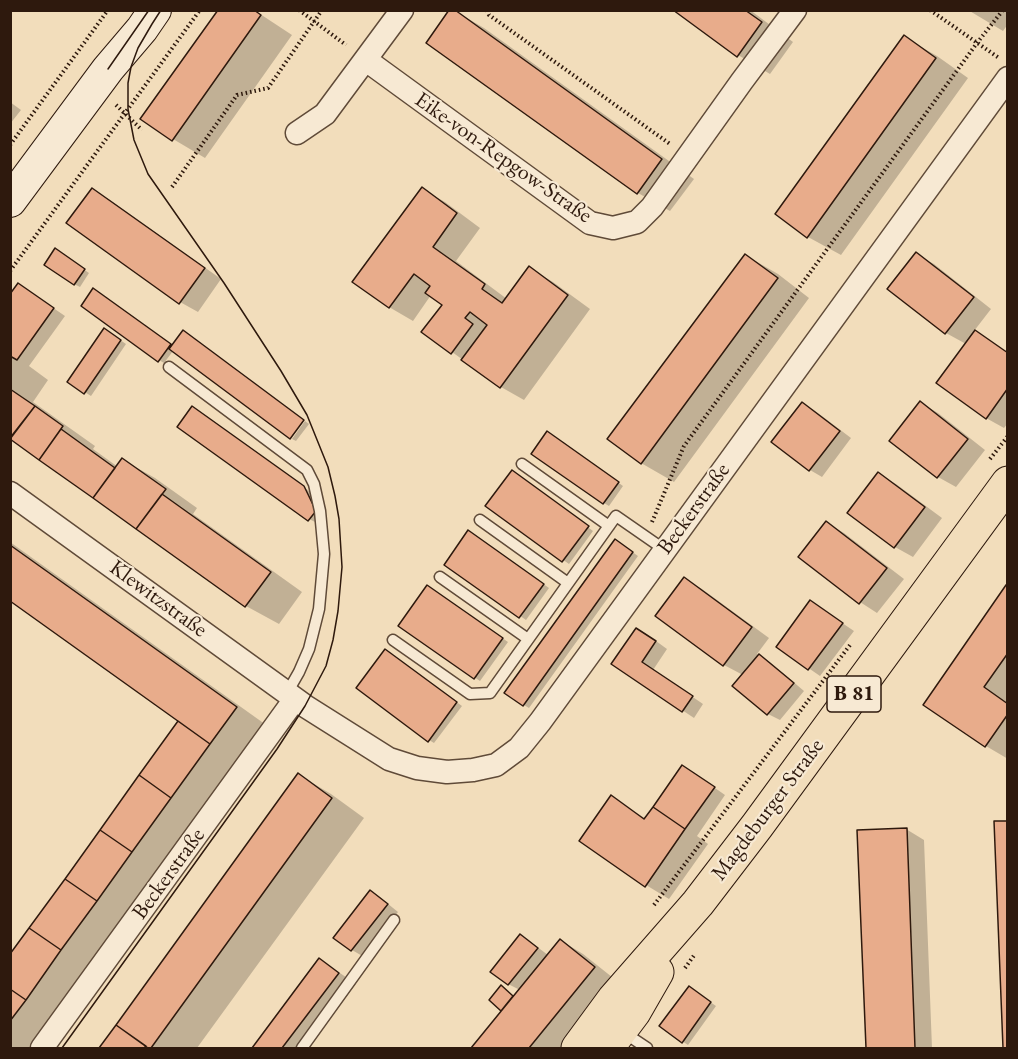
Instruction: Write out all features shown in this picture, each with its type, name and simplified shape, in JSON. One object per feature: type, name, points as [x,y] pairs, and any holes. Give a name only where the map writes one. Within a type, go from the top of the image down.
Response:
[{"type":"main road","name":"Magdeburger Straße","points":[[578,1048],[615,999],[698,903],[819,742],[997,474]]},
{"type":"main road","name":"Magdeburger Straße","points":[[614,1039],[634,1012],[698,903]]},
{"type":"street","points":[[10,201],[155,10]]},
{"type":"street","points":[[297,133],[325,114],[402,10]]},
{"type":"street","name":"Eike-von-Repgow-Straße","points":[[366,60],[590,223],[613,228],[637,222],[652,207],[795,10]]},
{"type":"street","name":"Beckerstraße","points":[[42,1048],[295,699],[388,759],[417,768],[447,772],[473,770],[496,765],[519,748],[1008,78]]},
{"type":"street","name":"Klewitzstraße","points":[[10,493],[295,699]]},
{"type":"lane","points":[[169,367],[307,470],[314,484],[320,511],[324,554],[319,609],[309,649],[299,672],[295,699]]},
{"type":"lane","points":[[522,464],[609,526]]},
{"type":"lane","points":[[393,640],[470,694],[490,693],[616,516],[664,550]]},
{"type":"lane","points":[[480,520],[568,583]]},
{"type":"lane","points":[[440,577],[528,639]]},
{"type":"lane","points":[[302,1048],[394,920]]},
{"type":"lane","points":[[614,1039],[647,1048]]},
{"type":"path","points":[[10,145],[108,10]]},
{"type":"path","points":[[10,271],[200,10]]},
{"type":"path","points":[[299,10],[366,60]]},
{"type":"path","points":[[172,187],[237,95],[268,88],[322,10]]},
{"type":"path","points":[[487,10],[489,15],[688,157]]},
{"type":"path","points":[[930,10],[1008,63]]},
{"type":"path","points":[[646,536],[684,446],[1003,10]]},
{"type":"path","points":[[102,78],[125,113],[142,130]]},
{"type":"path","points":[[997,474],[1008,436]]},
{"type":"path","points":[[651,909],[851,644]]},
{"type":"building","points":[[218,10],[254,10],[261,15],[172,141],[140,119]]},
{"type":"building","points":[[449,10],[455,10],[662,159],[637,194],[426,43]]},
{"type":"building","points":[[673,10],[745,10],[762,22],[737,57]]},
{"type":"building","points":[[904,35],[936,58],[807,238],[775,214]]},
{"type":"building","points":[[422,187],[457,213],[433,247],[485,284],[482,289],[502,303],[529,266],[568,295],[500,388],[461,360],[487,325],[470,312],[465,318],[473,324],[451,354],[421,332],[442,305],[425,293],[430,286],[414,274],[389,308],[352,282]]},
{"type":"building","points":[[92,188],[205,268],[179,304],[66,223]]},
{"type":"building","points":[[55,248],[85,269],[74,285],[44,265]]},
{"type":"building","points":[[916,252],[974,297],[945,334],[887,289]]},
{"type":"building","points":[[745,254],[778,278],[641,464],[607,439]]},
{"type":"building","points":[[18,283],[54,308],[17,360],[10,356],[10,294]]},
{"type":"building","points":[[93,288],[171,344],[158,362],[81,306]]},
{"type":"building","points":[[104,328],[121,340],[84,394],[67,382]]},
{"type":"building","points":[[183,330],[304,420],[290,439],[169,349]]},
{"type":"building","points":[[975,330],[1008,353],[1008,388],[986,419],[936,383]]},
{"type":"building","points":[[10,389],[35,406],[10,438]]},
{"type":"building","points":[[920,401],[968,439],[937,478],[889,441]]},
{"type":"building","points":[[802,402],[840,431],[809,471],[771,442]]},
{"type":"building","points":[[35,406],[63,426],[39,460],[10,439]]},
{"type":"building","points":[[192,406],[304,486],[316,511],[308,521],[177,427]]},
{"type":"building","points":[[61,429],[115,468],[93,498],[39,460]]},
{"type":"building","points":[[547,431],[619,482],[603,504],[531,454]]},
{"type":"building","points":[[122,458],[166,489],[136,529],[93,498]]},
{"type":"building","points":[[512,470],[589,526],[562,562],[485,506]]},
{"type":"building","points":[[878,472],[925,507],[894,548],[847,513]]},
{"type":"building","points":[[162,494],[271,572],[245,607],[136,529]]},
{"type":"building","points":[[826,521],[887,568],[859,604],[798,557]]},
{"type":"building","points":[[468,530],[544,584],[519,618],[444,565]]},
{"type":"building","points":[[615,539],[633,552],[523,706],[504,693]]},
{"type":"building","points":[[10,545],[237,707],[210,744],[10,601]]},
{"type":"building","points":[[684,577],[752,627],[723,666],[655,616]]},
{"type":"building","points":[[427,585],[503,638],[474,679],[398,626]]},
{"type":"building","points":[[1006,585],[1008,587],[1008,653],[984,687],[1008,704],[1008,714],[985,747],[923,705]]},
{"type":"building","points":[[810,600],[843,623],[808,670],[776,647]]},
{"type":"building","points":[[636,628],[656,641],[642,662],[693,696],[682,712],[611,664]]},
{"type":"building","points":[[385,649],[457,702],[428,742],[356,688]]},
{"type":"building","points":[[759,654],[794,683],[767,715],[732,686]]},
{"type":"building","points":[[178,721],[210,744],[171,798],[139,775]]},
{"type":"building","points":[[682,765],[715,787],[685,829],[653,807]]},
{"type":"building","points":[[298,773],[332,798],[151,1048],[148,1048],[116,1025]]},
{"type":"building","points":[[139,775],[171,798],[132,852],[100,830]]},
{"type":"building","points":[[611,795],[644,819],[653,807],[685,829],[645,887],[579,841]]},
{"type":"building","points":[[994,821],[1008,821],[1008,1048],[1003,1048]]},
{"type":"building","points":[[907,828],[915,1048],[866,1048],[857,830]]},
{"type":"building","points":[[100,830],[132,852],[97,901],[65,879]]},
{"type":"building","points":[[65,879],[97,901],[61,950],[29,928]]},
{"type":"building","points":[[370,890],[388,904],[351,951],[333,938]]},
{"type":"building","points":[[29,928],[61,950],[26,1000],[10,989],[10,954]]},
{"type":"building","points":[[520,934],[538,948],[508,985],[490,972]]},
{"type":"building","points":[[560,939],[595,967],[529,1048],[471,1048]]},
{"type":"building","points":[[319,958],[339,973],[282,1048],[252,1048]]},
{"type":"building","points":[[501,985],[513,996],[501,1011],[489,1000]]},
{"type":"building","points":[[689,986],[711,1002],[682,1043],[659,1026]]},
{"type":"building","points":[[10,989],[26,1000],[10,1021]]},
{"type":"building","points":[[116,1025],[146,1046],[144,1048],[99,1048]]},
{"type":"tram line","points":[[108,69],[149,10]]},
{"type":"tram line","points":[[62,1048],[277,749],[305,706],[326,666],[338,611],[342,567],[339,519],[328,467],[307,415],[224,283],[148,174],[134,140],[128,109],[128,83],[131,67],[138,48],[161,10]]}]
